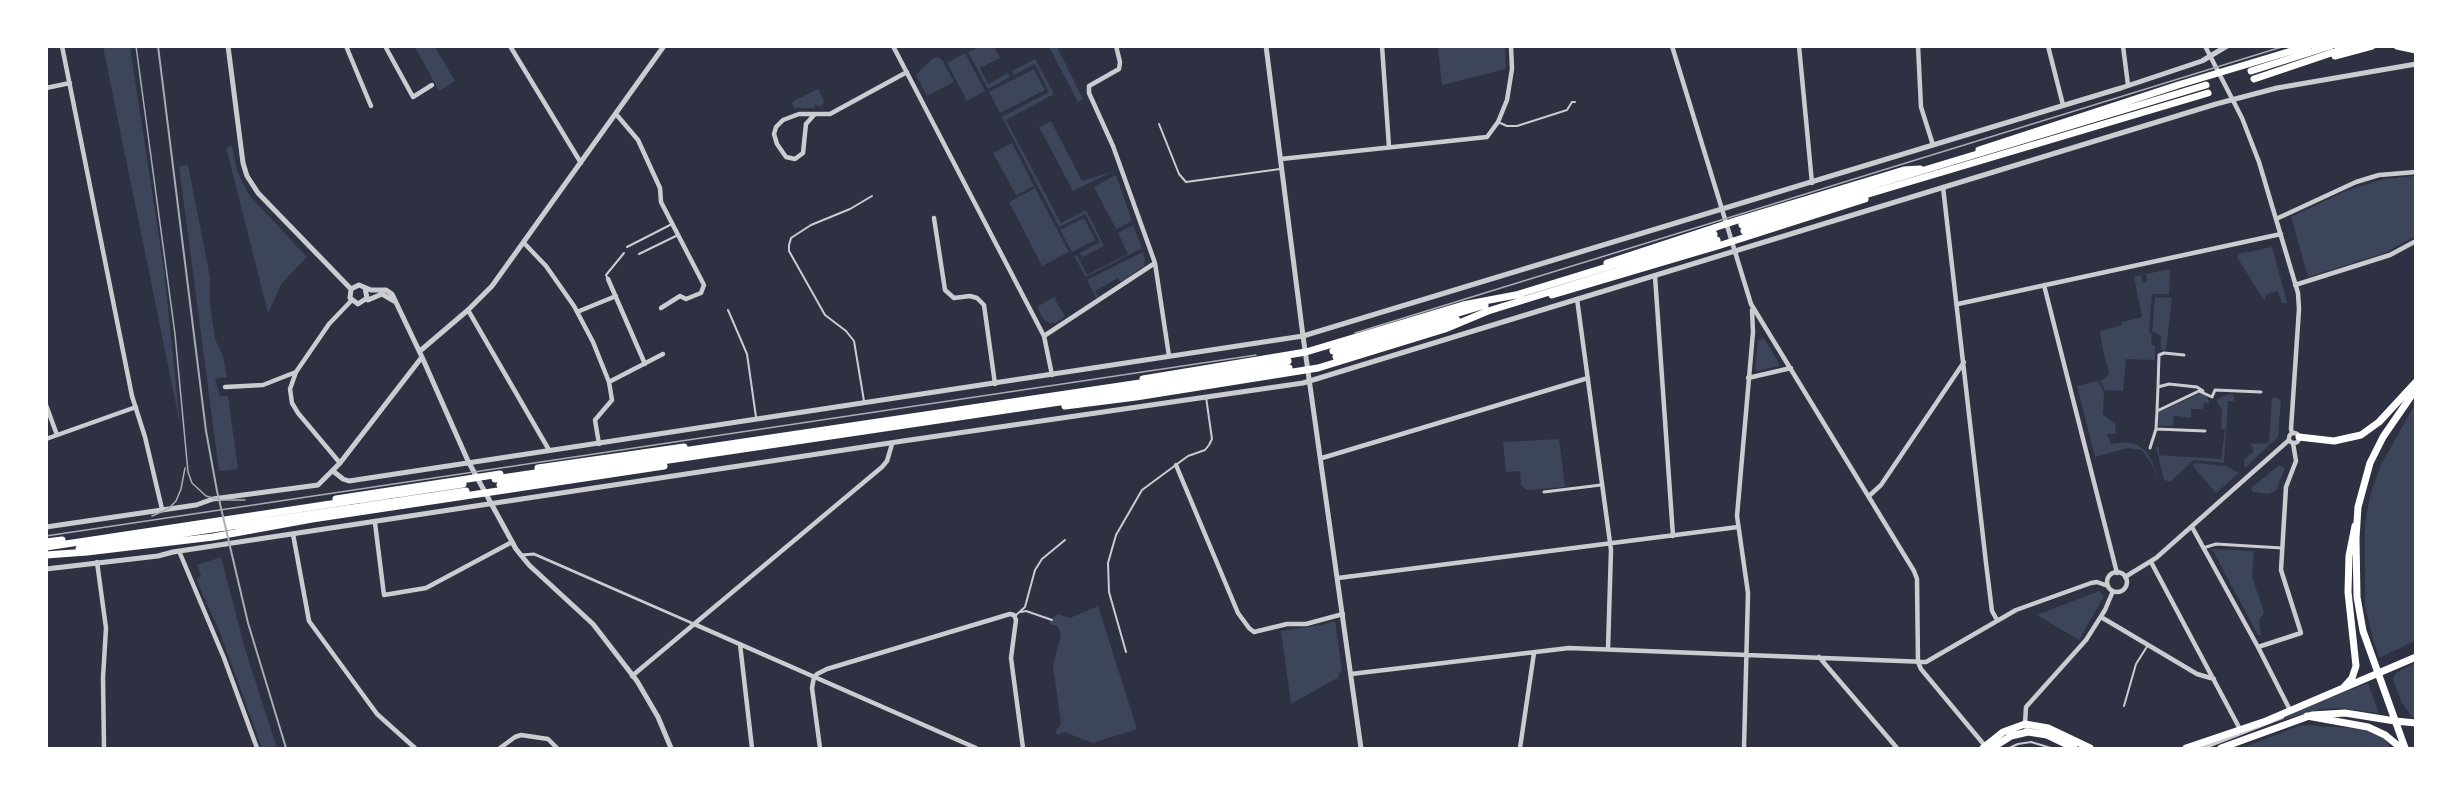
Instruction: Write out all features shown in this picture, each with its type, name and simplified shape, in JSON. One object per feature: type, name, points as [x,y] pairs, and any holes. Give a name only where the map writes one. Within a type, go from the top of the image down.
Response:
[{"type":"main road","points":[[1964,158],[1990,145],[2308,46]]},
{"type":"main road","points":[[2330,46],[2252,75],[2372,46]]},
{"type":"main road","points":[[2309,62],[2352,46]]},
{"type":"main road","points":[[2397,46],[2415,50]]},
{"type":"main road","points":[[2207,89],[1882,189],[1743,228],[1964,158],[2207,89]]},
{"type":"main road","points":[[1593,271],[1622,256],[1726,224],[1904,171],[1929,169]]},
{"type":"main road","points":[[1531,297],[1568,291],[1731,242],[1851,205],[1882,189]]},
{"type":"main road","points":[[1715,237],[1488,311],[1334,354],[1593,271],[1715,237]]},
{"type":"main road","points":[[1125,386],[1160,375],[1306,352],[1464,305],[1521,294]]},
{"type":"main road","points":[[1000,411],[1136,397],[1309,370],[1445,329],[1488,311]]},
{"type":"main road","points":[[46,554],[87,552],[202,538],[653,468],[713,451],[1125,386],[1288,364],[1000,411],[713,451],[498,482]]},
{"type":"main road","points":[[2295,435],[2334,441],[2361,435],[2379,423],[2415,382]]},
{"type":"main road","points":[[2334,692],[2350,682],[2356,666],[2348,585],[2350,549],[2362,489],[2370,463],[2415,389]]},
{"type":"main road","points":[[308,508],[337,499],[666,449],[713,451]]},
{"type":"main road","points":[[46,547],[465,487],[46,554]]},
{"type":"main road","points":[[2356,519],[2357,597],[2366,639],[2403,748]]},
{"type":"main road","points":[[46,542],[94,540]]},
{"type":"main road","points":[[2186,748],[2241,731],[2415,657]]},
{"type":"main road","points":[[2221,748],[2307,716],[2340,713],[2415,723]]},
{"type":"main road","points":[[2307,716],[2355,723],[2374,729],[2403,748]]},
{"type":"main road","points":[[2026,728],[2074,748]]},
{"type":"main road","points":[[1987,748],[2008,730],[2026,728],[2048,728],[2090,748]]},
{"type":"street","points":[[62,46],[136,407],[162,509]]},
{"type":"street","points":[[228,46],[243,163],[247,176],[258,193],[351,289]]},
{"type":"street","points":[[346,46],[371,106]]},
{"type":"street","points":[[385,46],[413,97],[432,85]]},
{"type":"street","points":[[510,46],[581,163]]},
{"type":"street","points":[[46,526],[196,505],[213,499],[319,485],[340,463],[421,354],[492,286],[664,46]]},
{"type":"street","points":[[893,46],[1044,336],[1052,375]]},
{"type":"street","points":[[1116,46],[1120,62],[1119,69],[1089,86],[1089,93],[1113,146],[1155,263],[1169,356]]},
{"type":"street","points":[[1266,46],[1303,336],[1322,458],[1360,748]]},
{"type":"street","points":[[1382,46],[1389,147]]},
{"type":"street","points":[[1281,159],[1487,137],[1498,122],[1507,100],[1512,69],[1511,46]]},
{"type":"street","points":[[1672,46],[1751,304],[1753,327],[1738,527],[1748,593],[1744,748]]},
{"type":"street","points":[[1799,46],[1812,183]]},
{"type":"street","points":[[1918,46],[1921,107],[1933,145]]},
{"type":"street","points":[[2122,46],[2128,85]]},
{"type":"street","points":[[2205,46],[2259,162],[2295,285],[2299,309],[2290,429],[2298,441],[2291,442]]},
{"type":"street","points":[[333,471],[343,480],[349,481],[468,461],[599,444],[1303,336],[2128,85],[2210,57],[2227,46]]},
{"type":"street","points":[[2049,47],[2063,105]]},
{"type":"street","points":[[46,569],[158,556],[179,551],[1310,382],[2232,100],[2277,88],[2415,64]]},
{"type":"street","points":[[814,114],[806,124],[803,153],[795,159],[786,156],[775,139],[776,127],[792,116],[814,114],[830,114],[907,72]]},
{"type":"street","points":[[46,88],[70,83]]},
{"type":"street","points":[[616,114],[638,140],[658,185],[660,199],[704,285],[701,293],[686,299],[680,296],[661,308]]},
{"type":"street","points":[[2276,219],[2356,182],[2379,175],[2415,172]]},
{"type":"street","points":[[1943,187],[1992,611],[1997,620]]},
{"type":"street","points":[[934,218],[945,290],[954,298],[970,296],[977,298],[984,305],[995,384]]},
{"type":"street","points":[[1958,304],[2281,234]]},
{"type":"street","points":[[2295,285],[2390,255],[2415,241]]},
{"type":"street","points":[[524,243],[546,266],[577,312],[609,382],[612,400],[595,420],[599,444]]},
{"type":"street","points":[[1044,336],[1155,263]]},
{"type":"street","points":[[1655,276],[1672,536]]},
{"type":"street","points":[[609,279],[645,364]]},
{"type":"street","points":[[399,307],[385,295],[374,295],[358,304],[351,301],[349,295],[351,289],[358,285],[371,290],[387,290],[399,307],[468,461],[520,555],[584,614],[632,676],[658,717],[671,748]]},
{"type":"street","points":[[2044,285],[2117,573],[2125,577]]},
{"type":"street","points":[[365,288],[368,294],[366,301]]},
{"type":"street","points":[[577,312],[616,296]]},
{"type":"street","points":[[1577,299],[1610,543],[1608,649]]},
{"type":"street","points":[[340,463],[292,403],[290,389],[296,372],[333,319],[351,301]]},
{"type":"street","points":[[1751,304],[1916,573],[1918,662],[1923,672],[1987,748]]},
{"type":"street","points":[[468,310],[549,450]]},
{"type":"street","points":[[1753,327],[1767,328]]},
{"type":"street","points":[[2150,448],[2156,429],[2159,355],[2164,353],[2184,355]]},
{"type":"street","points":[[609,382],[663,354]]},
{"type":"street","points":[[1869,496],[1881,485],[1964,362]]},
{"type":"street","points":[[1748,378],[1791,368]]},
{"type":"street","points":[[225,387],[262,385],[296,372]]},
{"type":"street","points":[[1322,458],[1588,378]]},
{"type":"street","points":[[2158,387],[2169,384],[2197,387],[2212,397],[2215,390],[2261,392]]},
{"type":"street","points":[[2157,411],[2199,391],[2205,392]]},
{"type":"street","points":[[46,405],[57,435]]},
{"type":"street","points":[[46,439],[136,407]]},
{"type":"street","points":[[2156,429],[2205,431]]},
{"type":"street","points":[[2125,577],[2151,562],[2291,442],[2295,435]]},
{"type":"street","points":[[2258,647],[2301,633],[2283,579],[2286,487],[2296,461],[2291,442]]},
{"type":"street","points":[[632,676],[886,464],[892,444]]},
{"type":"street","points":[[1176,465],[1238,614],[1249,628],[1254,632],[1287,624],[1306,624],[1343,614]]},
{"type":"street","points":[[1544,492],[1602,484]]},
{"type":"street","points":[[375,523],[384,595],[426,588],[512,542]]},
{"type":"street","points":[[1338,578],[1738,527]]},
{"type":"street","points":[[2192,527],[2290,710],[2278,720],[2202,748]]},
{"type":"street","points":[[294,534],[309,621],[380,717],[415,748]]},
{"type":"street","points":[[2203,548],[2216,544],[2283,548]]},
{"type":"street","points":[[179,551],[224,658],[257,748]]},
{"type":"street","points":[[520,555],[534,554],[976,748]]},
{"type":"street","points":[[97,562],[106,628],[103,687],[104,748]]},
{"type":"street","points":[[2151,562],[2241,731]]},
{"type":"street","points":[[2108,586],[2108,578],[2117,573]]},
{"type":"street","points":[[2113,591],[2123,590],[2126,584],[2125,577]]},
{"type":"street","points":[[1351,674],[1569,648],[1918,662],[1933,659],[2016,610],[2091,583],[2097,582],[2108,586],[2113,591]]},
{"type":"street","points":[[2026,728],[2024,711],[2027,705],[2083,644],[2101,617],[2113,591]]},
{"type":"street","points":[[819,748],[812,688],[814,677],[827,669],[1013,615],[1011,665],[1023,748]]},
{"type":"street","points":[[2101,617],[2200,675],[2214,680]]},
{"type":"street","points":[[740,644],[752,748]]},
{"type":"street","points":[[1520,748],[1534,653]]},
{"type":"street","points":[[1819,657],[1897,748]]},
{"type":"street","points":[[500,748],[521,735],[548,740],[557,748]]},
{"type":"lane","points":[[1498,122],[1507,126],[1517,126],[1567,110],[1572,102],[1575,102]]},
{"type":"lane","points":[[1158,124],[1179,174],[1186,182],[1283,169]]},
{"type":"lane","points":[[864,404],[854,341],[846,331],[825,315],[789,251],[789,245],[791,238],[811,225],[850,209],[872,196]]},
{"type":"lane","points":[[627,247],[672,224]]},
{"type":"lane","points":[[639,254],[678,235]]},
{"type":"lane","points":[[609,279],[606,275],[624,253]]},
{"type":"lane","points":[[728,310],[747,354],[757,420]]},
{"type":"lane","points":[[1126,652],[1111,603],[1109,558],[1116,534],[1142,490],[1188,456],[1209,446],[1212,439],[1206,396]]},
{"type":"lane","points":[[1021,612],[1025,607],[1035,570],[1042,559],[1065,540]]},
{"type":"lane","points":[[1013,615],[1026,611],[1052,620]]},
{"type":"lane","points":[[2124,706],[2136,664],[2148,645]]},
{"type":"lane","points":[[2009,748],[2031,742],[2051,748]]},
{"type":"shaded area","points":[[103,47],[130,47],[164,270],[180,424]]},
{"type":"shaded area","points":[[415,47],[435,47],[455,81],[439,91]]},
{"type":"shaded area","points":[[979,47],[994,47],[1000,58],[980,68],[988,84],[1008,73],[1010,77],[988,89],[968,52]]},
{"type":"shaded area","points":[[1049,47],[1057,47],[1083,99],[1078,102]]},
{"type":"shaded area","points":[[1505,47],[1506,69],[1442,85],[1438,48]]},
{"type":"shaded area","points":[[965,53],[985,91],[967,101],[947,63]]},
{"type":"shaded area","points":[[938,57],[943,61],[954,82],[927,96],[916,75],[932,59]]},
{"type":"shaded area","points":[[1035,59],[1054,94],[1006,120],[1061,223],[1086,210],[1104,246],[1082,257],[1080,253],[1100,242],[1085,214],[1059,227],[1002,117],[1049,92],[1035,64],[1014,75],[1012,71]]},
{"type":"shaded area","points":[[1034,69],[1045,90],[1000,113],[989,92]]},
{"type":"shaded area","points":[[818,89],[824,101],[821,108],[815,105],[815,108],[794,108],[792,103],[795,100]]},
{"type":"shaded area","points":[[1051,121],[1082,181],[1114,171],[1073,191],[1039,127]]},
{"type":"shaded area","points":[[1012,143],[1034,186],[1016,195],[993,153]]},
{"type":"shaded area","points":[[232,146],[237,171],[249,195],[307,257],[282,283],[268,313],[226,147]]},
{"type":"shaded area","points":[[188,165],[210,277],[210,304],[215,339],[223,356],[227,377],[215,379],[220,396],[228,396],[238,469],[219,471],[179,166]]},
{"type":"shaded area","points":[[1116,175],[1132,221],[1116,229],[1094,187]]},
{"type":"shaded area","points":[[2415,176],[2415,236],[2385,253],[2308,277],[2291,217],[2348,190],[2384,179]]},
{"type":"shaded area","points":[[1035,188],[1069,252],[1042,266],[1009,202]]},
{"type":"shaded area","points":[[1084,218],[1095,240],[1072,252],[1060,230]]},
{"type":"shaded area","points":[[1133,225],[1142,248],[1086,277],[1074,256],[1077,255],[1087,275],[1128,254],[1118,233]]},
{"type":"shaded area","points":[[2272,247],[2287,303],[2282,303],[2278,291],[2265,295],[2263,299],[2237,257],[2239,254]]},
{"type":"shaded area","points":[[1143,252],[1144,266],[1121,282],[1118,278],[1095,291],[1098,296],[1096,298],[1087,280]]},
{"type":"shaded area","points":[[2170,269],[2169,294],[2152,294],[2149,332],[2152,334],[2151,345],[2155,346],[2155,360],[2126,359],[2123,391],[2105,390],[2100,381],[2108,376],[2109,372],[2100,331],[2142,317],[2134,277],[2141,275],[2143,283],[2147,282],[2146,274]]},
{"type":"shaded area","points":[[1054,297],[1065,317],[1055,323],[1049,323],[1044,320],[1037,307]]},
{"type":"shaded area","points":[[2155,297],[2172,298],[2166,350],[2161,350],[2161,336],[2152,331]]},
{"type":"shaded area","points":[[1764,338],[1779,366],[1758,371],[1755,369],[1758,340]]},
{"type":"shaded area","points":[[2098,381],[2104,392],[2103,414],[2115,424],[2116,434],[2107,434],[2111,444],[2127,442],[2136,444],[2146,451],[2153,463],[2164,509],[2153,466],[2142,450],[2128,448],[2095,457],[2077,386]]},
{"type":"shaded area","points":[[2201,393],[2206,395],[2209,401],[2209,403],[2204,403],[2203,409],[2191,409],[2191,418],[2174,416],[2173,426],[2158,426],[2159,412]]},
{"type":"shaded area","points":[[2229,394],[2234,395],[2234,401],[2228,401],[2224,463],[2194,460],[2170,482],[2164,480],[2156,447],[2159,447],[2159,455],[2221,459],[2225,430],[2221,428],[2222,410],[2217,399]]},
{"type":"shaded area","points":[[2276,397],[2281,400],[2278,437],[2245,468],[2244,460],[2253,452],[2250,444],[2269,443],[2272,398]]},
{"type":"shaded area","points":[[2415,404],[2415,641],[2379,657],[2365,606],[2365,524],[2370,496],[2380,467]]},
{"type":"shaded area","points":[[1559,439],[1565,487],[1527,490],[1521,485],[1520,471],[1506,472],[1503,442]]},
{"type":"shaded area","points":[[2195,463],[2226,466],[2239,473],[2216,493],[2193,466]]},
{"type":"shaded area","points":[[2279,465],[2285,468],[2276,491],[2268,494],[2253,492],[2251,488]]},
{"type":"shaded area","points":[[2212,549],[2254,551],[2252,576],[2264,613],[2259,621],[2261,635],[2258,635]]},
{"type":"shaded area","points":[[221,557],[245,649],[277,748],[262,748],[220,633],[196,579],[201,576],[197,565]]},
{"type":"shaded area","points":[[2099,591],[2104,596],[2079,640],[2037,615]]},
{"type":"shaded area","points":[[1098,606],[1137,729],[1093,743],[1064,732],[1057,735],[1056,731],[1061,723],[1053,666],[1061,634],[1057,626],[1049,622],[1058,614],[1070,618]]},
{"type":"shaded area","points":[[1335,621],[1342,671],[1339,677],[1291,704],[1281,631]]},
{"type":"shaded area","points":[[2415,663],[2415,717],[2412,717],[2401,701],[2393,679],[2396,673]]},
{"type":"shaded area","points":[[2368,683],[2379,713],[2338,708],[2321,709],[2279,721],[2296,711]]},
{"type":"shaded area","points":[[2307,725],[2363,729],[2384,738],[2391,748],[2242,748]]},
{"type":"tram line","points":[[136,46],[175,334],[188,472],[192,483],[206,496],[220,500],[245,500]]},
{"type":"tram line","points":[[1355,333],[2285,46]]},
{"type":"tram line","points":[[46,536],[1256,355]]},
{"type":"tram line","points":[[152,516],[168,509],[176,501],[185,468]]},
{"type":"railway","points":[[158,46],[206,431],[217,491],[248,623],[286,748]]}]
